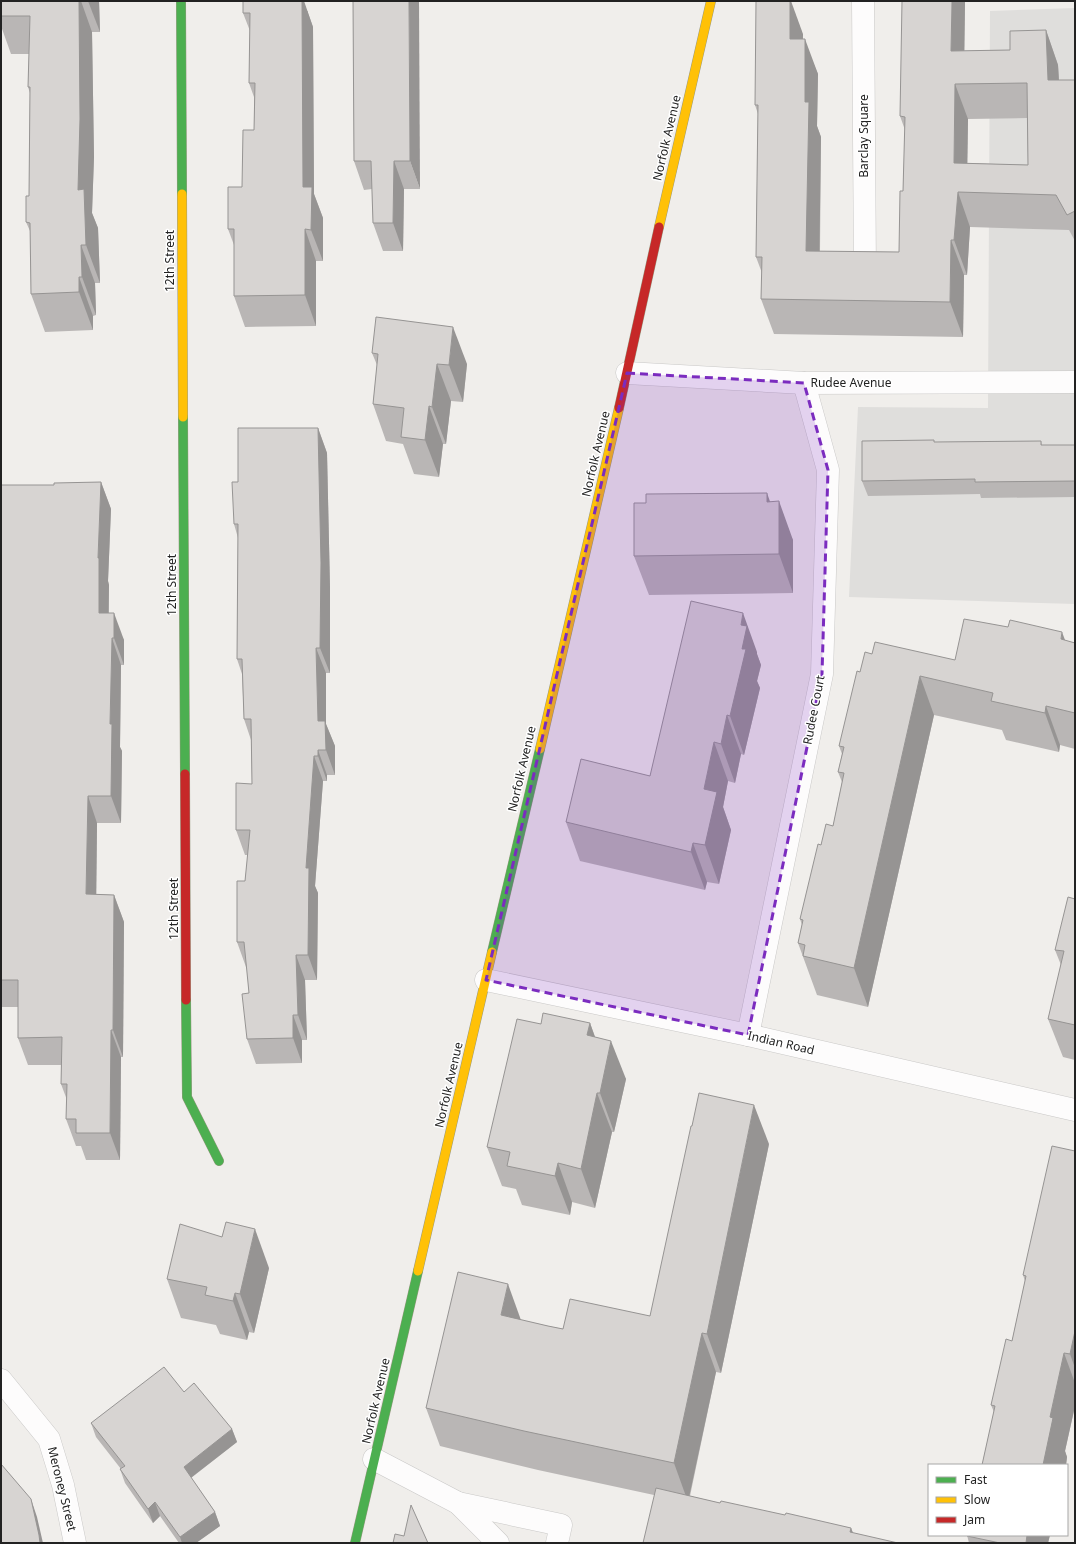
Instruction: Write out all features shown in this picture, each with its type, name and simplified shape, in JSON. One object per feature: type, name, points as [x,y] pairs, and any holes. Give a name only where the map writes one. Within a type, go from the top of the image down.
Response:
[{"type":"main road","name":"12th Street","points":[[181,1],[187,1097],[219,1161]]},
{"type":"main road","name":"Norfolk Avenue","points":[[355,1543],[627,373],[634,335],[711,1]]},
{"type":"street","name":"Barclay Square","points":[[864,1],[865,270]]},
{"type":"street","name":"Rudee Avenue","points":[[627,373],[804,383],[1075,382]]},
{"type":"street","name":"Rudee Court","points":[[748,1035],[822,674],[828,470],[804,383]]},
{"type":"street","name":"Indian Road","points":[[486,980],[748,1035],[1075,1110]]},
{"type":"street","name":"Meroney Street","points":[[1,1380],[48,1439],[63,1485],[75,1543]]},
{"type":"street","points":[[374,1459],[458,1503],[560,1525],[557,1543]]},
{"type":"street","points":[[458,1503],[498,1543]]},
{"type":"highlighted area","points":[[627,373],[804,383],[828,470],[822,674],[748,1035],[486,980]]},
{"type":"shaded area","points":[[1075,8],[1075,604],[849,597],[858,407],[988,408],[990,11]]},
{"type":"building","points":[[1,1],[79,1],[80,119],[78,190],[84,189],[86,245],[81,245],[82,277],[79,277],[79,292],[31,294],[30,223],[26,222],[26,196],[29,196],[30,87],[28,87],[30,16],[1,16]]},
{"type":"building","points":[[243,1],[302,1],[303,187],[312,187],[311,230],[305,229],[305,295],[234,296],[234,229],[228,229],[228,187],[242,187],[243,130],[254,130],[255,83],[249,83],[250,13],[243,13]]},
{"type":"building","points":[[353,1],[409,1],[410,161],[394,161],[393,223],[373,223],[371,161],[354,161]]},
{"type":"building","points":[[756,1],[790,1],[790,39],[805,39],[805,102],[809,102],[806,251],[899,252],[900,191],[903,191],[905,117],[900,116],[902,1],[952,1],[951,51],[1010,50],[1010,31],[1046,30],[1048,80],[1075,80],[1075,211],[1067,215],[1056,195],[958,192],[954,240],[951,240],[950,302],[761,299],[762,257],[756,257],[758,105],[755,105]],"holes":[[[1027,83],[1028,165],[954,163],[955,84]]]},
{"type":"building","points":[[376,317],[453,327],[449,365],[437,364],[432,407],[429,406],[425,440],[401,437],[404,408],[373,404],[378,354],[372,353]]},
{"type":"building","points":[[238,428],[318,428],[321,563],[320,648],[316,648],[318,721],[325,721],[326,750],[318,750],[318,756],[314,756],[306,868],[309,868],[308,955],[296,955],[298,1015],[293,1015],[293,1038],[247,1039],[242,994],[249,993],[244,942],[237,942],[237,881],[245,881],[250,830],[236,830],[236,783],[252,784],[251,719],[244,719],[242,659],[237,659],[238,524],[234,524],[232,482],[238,482]]},
{"type":"building","points":[[934,440],[934,442],[1041,441],[1041,445],[1075,445],[1075,481],[975,482],[975,479],[862,481],[862,441]]},
{"type":"building","points":[[101,482],[98,558],[99,613],[114,613],[110,724],[112,724],[111,796],[88,796],[86,894],[114,895],[113,1030],[111,1030],[110,1133],[76,1133],[76,1119],[66,1119],[67,1084],[61,1084],[62,1037],[18,1038],[18,980],[1,980],[1,485],[54,485],[54,483]]},
{"type":"building","points":[[767,493],[767,502],[779,501],[779,554],[634,556],[634,503],[646,503],[646,494]]},
{"type":"building","points":[[691,601],[743,613],[741,625],[747,626],[742,649],[746,649],[730,716],[727,715],[721,744],[714,742],[704,789],[717,792],[705,845],[693,843],[691,852],[566,822],[581,759],[650,776]]},
{"type":"building","points":[[964,619],[1008,627],[1010,620],[1062,632],[1061,639],[1075,643],[1075,713],[1046,706],[1045,713],[991,701],[993,693],[920,676],[854,968],[803,956],[805,945],[798,943],[803,920],[800,919],[818,844],[821,845],[826,824],[833,826],[844,773],[838,772],[844,747],[839,746],[857,671],[860,672],[865,652],[872,654],[875,642],[955,660]]},
{"type":"building","points":[[1068,897],[1075,899],[1075,1025],[1048,1019],[1064,951],[1055,950]]},
{"type":"building","points":[[543,1013],[590,1023],[587,1035],[611,1041],[600,1093],[597,1093],[581,1169],[558,1163],[555,1176],[507,1166],[510,1152],[487,1147],[517,1019],[541,1024]]},
{"type":"building","points":[[699,1093],[754,1105],[707,1334],[702,1333],[674,1463],[524,1431],[426,1408],[458,1272],[508,1284],[501,1315],[548,1326],[563,1329],[570,1299],[650,1316]]},
{"type":"building","points":[[1052,1146],[1075,1151],[1075,1331],[1070,1354],[1064,1353],[1050,1417],[1053,1418],[1043,1464],[982,1464],[995,1406],[991,1405],[1006,1339],[1012,1341],[1026,1276],[1023,1275]]},
{"type":"building","points":[[226,1222],[255,1229],[240,1294],[235,1293],[233,1301],[205,1295],[207,1287],[167,1279],[180,1224],[222,1237]]},
{"type":"building","points":[[164,1367],[184,1392],[194,1383],[232,1429],[184,1467],[215,1512],[180,1537],[155,1502],[148,1509],[120,1469],[125,1466],[91,1423]]},
{"type":"building","points":[[1,1464],[31,1499],[40,1543],[1,1543]]},
{"type":"building","points":[[656,1488],[720,1503],[721,1501],[785,1515],[786,1513],[851,1528],[850,1532],[898,1543],[643,1543]]},
{"type":"building","points":[[411,1505],[428,1543],[393,1543],[395,1534],[404,1536]]},
{"type":"building","points":[[967,1536],[1027,1536],[1026,1543],[1000,1543]]},
{"type":"traffic: fast","points":[[181,1],[182,194]]},
{"type":"traffic: fast","points":[[183,417],[185,774]]},
{"type":"traffic: fast","points":[[492,952],[540,749]]},
{"type":"traffic: fast","points":[[186,1000],[187,1097],[219,1161]]},
{"type":"traffic: fast","points":[[355,1543],[418,1271]]},
{"type":"traffic: slow","points":[[659,227],[711,1]]},
{"type":"traffic: slow","points":[[182,194],[183,417]]},
{"type":"traffic: slow","points":[[540,749],[619,408]]},
{"type":"traffic: slow","points":[[418,1271],[492,952]]},
{"type":"traffic: jam","points":[[619,408],[659,227]]},
{"type":"traffic: jam","points":[[185,774],[186,1000]]}]
